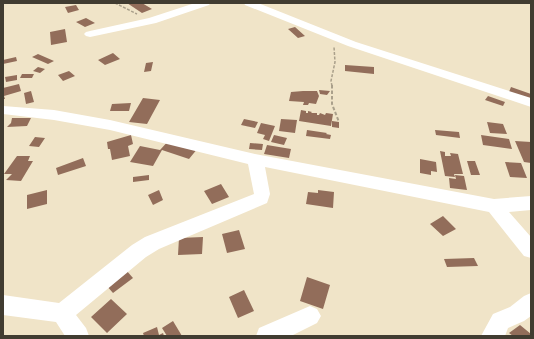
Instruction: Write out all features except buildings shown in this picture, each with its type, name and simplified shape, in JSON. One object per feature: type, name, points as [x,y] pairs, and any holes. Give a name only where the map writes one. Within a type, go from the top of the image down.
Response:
[{"type":"street","points":[[90,34],[179,13],[205,3]]},
{"type":"street","points":[[249,3],[336,38],[424,69],[531,103]]},
{"type":"street","points":[[3,110],[54,115],[110,125],[255,160],[494,206],[531,203]]},
{"type":"street","points":[[3,305],[62,313],[139,251],[152,243],[261,198],[262,194],[255,160]]},
{"type":"street","points":[[494,206],[531,250]]},
{"type":"street","points":[[492,336],[497,330],[500,321],[517,314],[531,303]]},
{"type":"street","points":[[62,313],[78,336]]},
{"type":"street","points":[[267,336],[310,316]]},
{"type":"path","points":[[115,3],[141,16],[127,26]]},
{"type":"path","points":[[336,38],[333,49],[334,62],[331,81],[333,90],[332,104],[339,122]]}]
